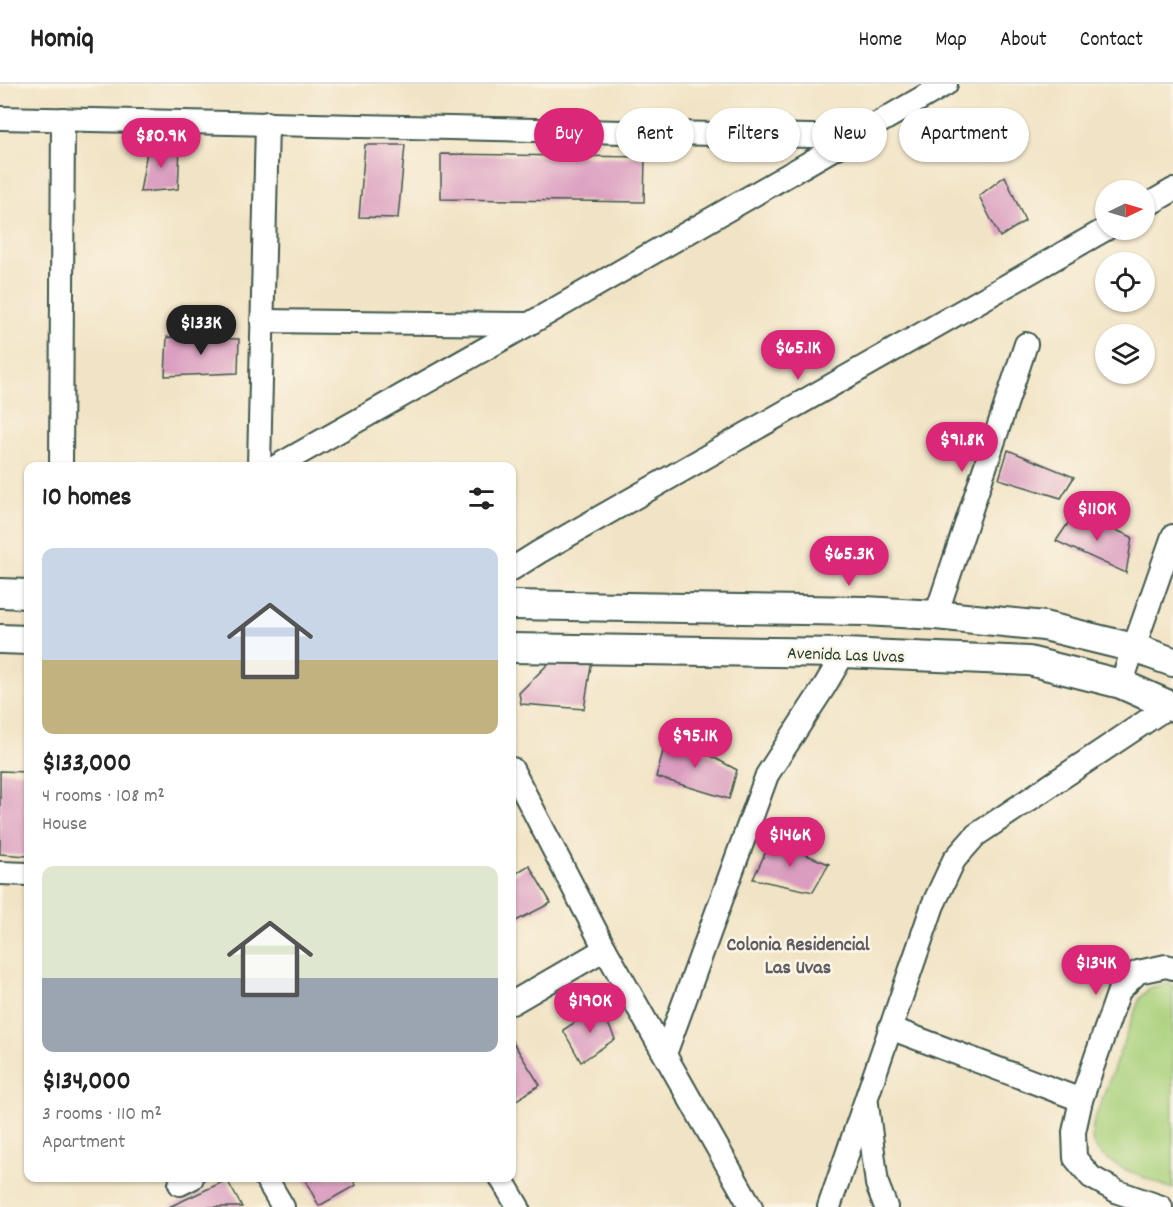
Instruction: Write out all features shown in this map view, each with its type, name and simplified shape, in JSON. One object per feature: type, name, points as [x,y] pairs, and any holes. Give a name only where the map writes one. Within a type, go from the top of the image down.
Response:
[{"type":"street","points":[[887,118],[946,84]]},
{"type":"street","points":[[0,118],[812,136]]},
{"type":"street","points":[[61,462],[63,119]]},
{"type":"street","points":[[259,462],[267,123]]},
{"type":"street","points":[[284,462],[812,161]]},
{"type":"street","points":[[1155,201],[1173,190]]},
{"type":"street","points":[[516,566],[1095,235]]},
{"type":"street","points":[[262,321],[529,324]]},
{"type":"street","points":[[936,615],[1026,344]]},
{"type":"street","points":[[1121,684],[1173,536]]},
{"type":"street","points":[[0,593],[24,594]]},
{"type":"street","points":[[516,605],[865,611],[936,615],[1044,626],[1134,648],[1173,662]]},
{"type":"street","points":[[0,639],[24,640]]},
{"type":"street","name":"Avenida Las Uvas","points":[[516,648],[844,653],[1029,661],[1121,684],[1171,706]]},
{"type":"street","points":[[665,1054],[767,775],[844,653]]},
{"type":"street","points":[[829,1207],[933,905],[954,860],[976,835],[1171,706]]},
{"type":"street","points":[[516,777],[606,949],[751,1207]]},
{"type":"street","points":[[0,873],[24,874]]},
{"type":"street","points":[[516,1002],[606,949]]},
{"type":"street","points":[[1161,1207],[1118,1192],[1091,1177],[1075,1158],[1074,1132],[1081,1100],[1119,991],[1138,972],[1166,966],[1173,968]]},
{"type":"street","points":[[890,1028],[1081,1100]]},
{"type":"street","points":[[866,1099],[877,1184],[886,1207]]},
{"type":"street","points":[[268,1182],[283,1207]]},
{"type":"street","points":[[503,1182],[518,1207]]},
{"type":"green space","points":[[1164,984],[1173,985],[1173,1189],[1139,1176],[1114,1163],[1103,1156],[1092,1139],[1094,1121],[1140,998],[1149,988]]},
{"type":"building","points":[[148,145],[180,148],[178,189],[140,192]]},
{"type":"building","points":[[365,145],[405,145],[398,218],[359,217]]},
{"type":"building","points":[[441,154],[534,155],[534,162],[604,162],[604,156],[616,157],[616,162],[645,162],[644,202],[441,199]]},
{"type":"building","points":[[1005,176],[1025,221],[1000,237],[979,196]]},
{"type":"building","points":[[167,337],[239,339],[238,373],[165,376]]},
{"type":"building","points":[[1008,450],[1074,477],[1061,498],[999,479]]},
{"type":"building","points":[[1075,513],[1132,537],[1126,573],[1056,541]]},
{"type":"building","points":[[592,660],[584,709],[521,704],[519,693],[550,662]]},
{"type":"building","points":[[668,733],[737,770],[729,799],[656,777]]},
{"type":"building","points":[[0,771],[24,772],[24,856],[0,854]]},
{"type":"building","points":[[771,841],[829,864],[813,892],[753,879]]},
{"type":"building","points":[[529,865],[551,903],[516,921],[516,873]]},
{"type":"building","points":[[600,1006],[615,1039],[581,1062],[563,1030]]},
{"type":"building","points":[[516,1047],[540,1085],[516,1100]]},
{"type":"building","points":[[223,1182],[228,1182],[242,1207],[169,1207]]},
{"type":"building","points":[[306,1182],[354,1182],[356,1185],[319,1206]]},
{"type":"district","name":"Colonia Residencial Las Uvas","points":[[798,954]]}]
